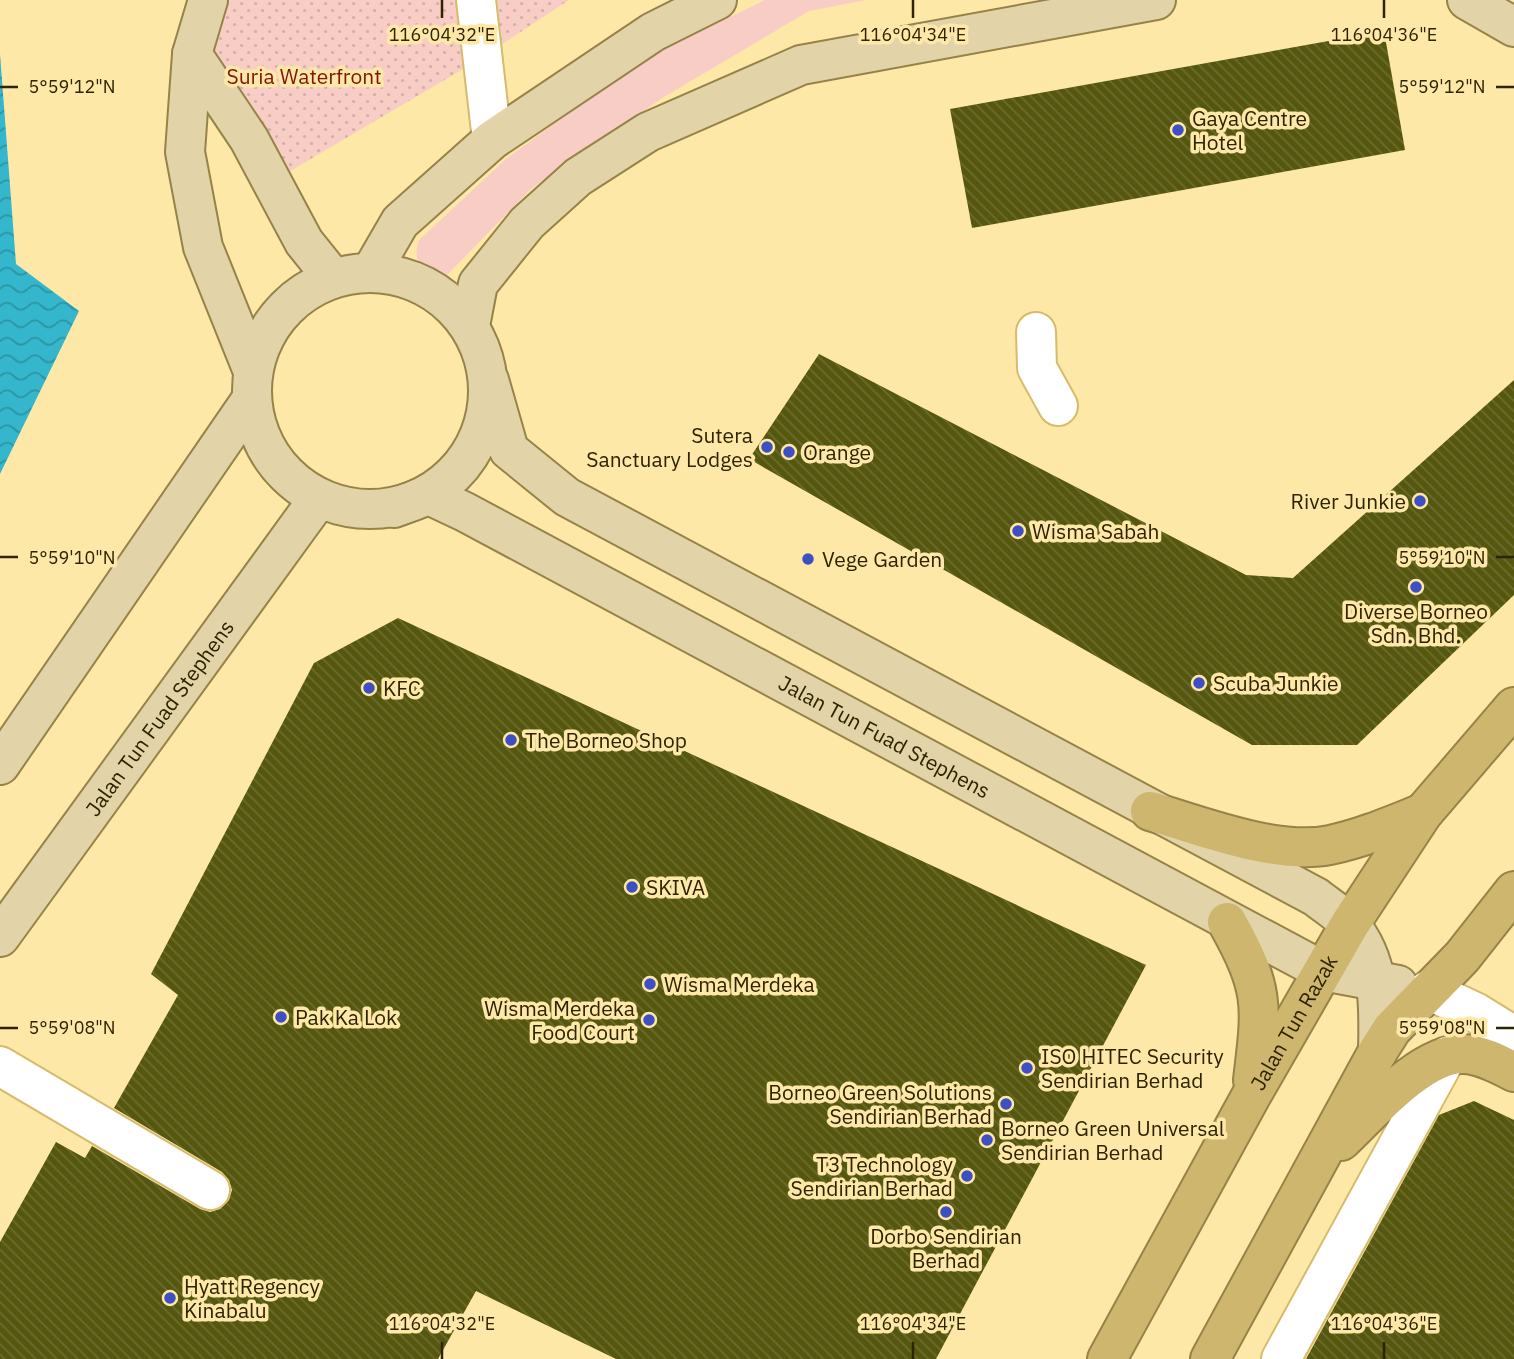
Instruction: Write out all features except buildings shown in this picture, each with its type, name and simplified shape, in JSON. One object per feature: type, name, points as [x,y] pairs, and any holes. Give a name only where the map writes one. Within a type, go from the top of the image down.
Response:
[{"type":"highway","name":"Jalan Tun Razak","points":[[1107,1359],[1251,1096],[1350,924],[1423,813],[1514,707]]},
{"type":"highway","points":[[1150,811],[1241,837],[1288,846],[1328,846],[1371,834],[1423,813]]},
{"type":"highway","points":[[1210,1359],[1392,1029],[1462,957],[1514,891]]},
{"type":"highway","points":[[1227,922],[1249,962],[1258,987],[1260,1012],[1251,1096]]},
{"type":"highway","points":[[1317,1163],[1402,1084],[1424,1067],[1447,1056],[1464,1054],[1480,1057],[1514,1072]]},
{"type":"main road","points":[[208,0],[192,54],[186,152],[203,247],[252,384],[258,430],[272,458],[293,481],[319,498],[356,508],[394,508],[426,496],[454,475],[475,447],[487,415],[489,380]]},
{"type":"main road","points":[[371,272],[400,222],[492,140],[653,32],[718,0]]},
{"type":"main road","points":[[470,326],[478,284],[527,223],[578,177],[648,132],[801,65],[1156,0]]},
{"type":"main road","points":[[1466,0],[1514,27]]},
{"type":"main road","points":[[192,54],[249,139],[304,242],[333,278]]},
{"type":"main road","points":[[0,765],[252,384],[263,339],[280,313],[304,292],[333,278],[371,272],[410,279],[444,298],[470,326],[483,352],[509,450],[567,497],[1150,811],[1271,871],[1316,897],[1350,924],[1368,957],[1377,982],[1378,1051]]},
{"type":"main road","name":"Jalan Tun Fuad Stephens","points":[[394,508],[429,495],[465,512],[1323,971],[1428,990]]},
{"type":"main road","name":"Jalan Tun Fuad Stephens","points":[[0,937],[319,498]]},
{"type":"street","points":[[476,0],[492,140]]},
{"type":"street","points":[[1036,332],[1037,368],[1058,406]]},
{"type":"street","points":[[1428,990],[1475,1012],[1514,1036]]},
{"type":"street","points":[[1281,1359],[1447,1056]]},
{"type":"street","points":[[0,1066],[210,1190]]},
{"type":"green space","name":"Suria Waterfront","points":[[218,0],[569,0],[475,62],[270,183],[199,33]]},
{"type":"green space","points":[[765,0],[866,0],[809,11],[664,97],[532,188],[448,274],[432,274],[421,267],[417,256],[419,240],[506,159],[664,49]]},
{"type":"water","points":[[0,54],[16,264],[79,311],[0,474]]},
{"type":"place","name":"Gaya Centre Hotel","points":[[1178,130]]},
{"type":"place","name":"Sutera Sanctuary Lodges","points":[[767,447]]},
{"type":"place","name":"Orange","points":[[789,452]]},
{"type":"place","name":"River Junkie","points":[[1420,501]]},
{"type":"place","name":"Wisma Sabah","points":[[1018,531]]},
{"type":"place","name":"Vege Garden","points":[[808,559]]},
{"type":"place","name":"Diverse Borneo Sdn. Bhd.","points":[[1416,587]]},
{"type":"place","name":"Scuba Junkie","points":[[1199,683]]},
{"type":"place","name":"KFC","points":[[369,688]]},
{"type":"place","name":"The Borneo Shop","points":[[511,740]]},
{"type":"place","name":"SKIVA","points":[[632,887]]},
{"type":"place","name":"Wisma Merdeka","points":[[650,984]]},
{"type":"place","name":"Pak Ka Lok","points":[[281,1017]]},
{"type":"place","name":"Wisma Merdeka Food Court","points":[[649,1020]]},
{"type":"place","name":"ISO HITEC Security Sendirian Berhad","points":[[1027,1068]]},
{"type":"place","name":"Borneo Green Solutions Sendirian Berhad","points":[[1006,1104]]},
{"type":"place","name":"Borneo Green Universal Sendirian Berhad","points":[[987,1140]]},
{"type":"place","name":"T3 Technology Sendirian Berhad","points":[[967,1176]]},
{"type":"place","name":"Dorbo Sendirian Berhad","points":[[946,1212]]},
{"type":"place","name":"Hyatt Regency Kinabalu","points":[[170,1298]]}]
